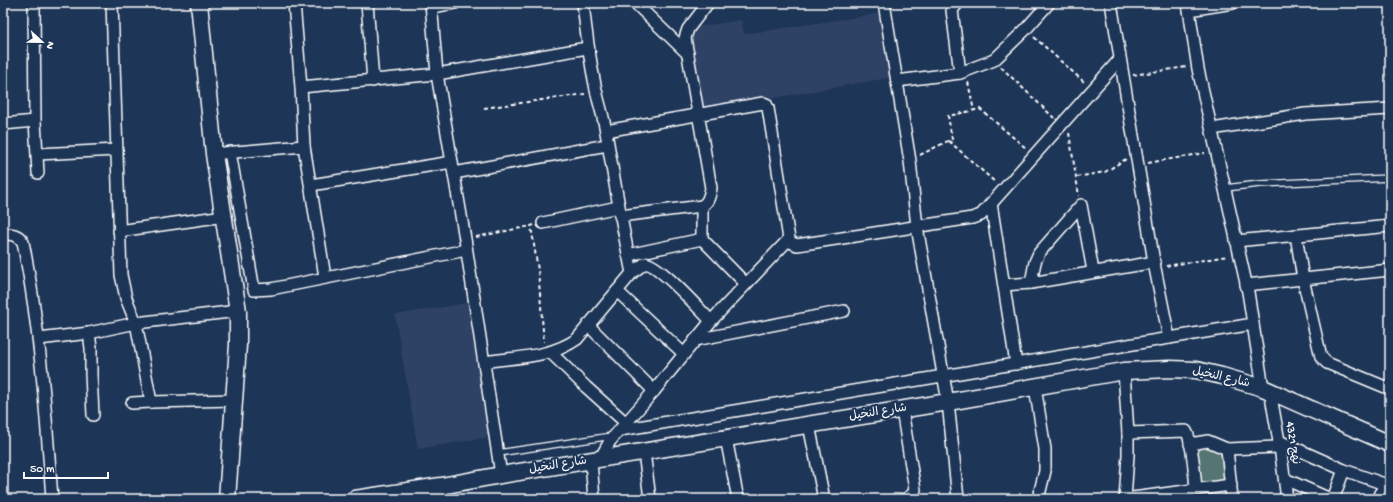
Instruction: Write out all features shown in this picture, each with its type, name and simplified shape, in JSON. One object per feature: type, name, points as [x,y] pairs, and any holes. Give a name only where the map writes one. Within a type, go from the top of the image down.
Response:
[{"type":"main road","points":[[199,3],[214,154],[238,312],[235,400],[227,499]]},
{"type":"main road","name":"شارع النخيل","points":[[355,499],[442,493],[501,475],[902,410],[1124,371],[1170,369],[1196,370],[1267,390],[1390,444]]},
{"type":"street","points":[[34,3],[35,121],[38,173]]},
{"type":"street","points":[[112,3],[121,275],[126,298],[136,323],[151,402]]},
{"type":"street","points":[[294,3],[304,146],[325,277]]},
{"type":"street","points":[[367,3],[373,81]]},
{"type":"street","points":[[455,3],[431,5],[438,74],[501,475]]},
{"type":"street","points":[[583,3],[588,48],[596,92],[606,131],[607,145],[619,211],[632,273]]},
{"type":"street","points":[[635,3],[688,54]]},
{"type":"street","points":[[884,3],[910,161],[917,227],[948,402],[958,499]]},
{"type":"street","points":[[897,81],[963,72],[994,60],[1026,30],[1049,3]]},
{"type":"street","points":[[1110,3],[1169,338]]},
{"type":"street","points":[[1189,6],[1233,3]]},
{"type":"street","points":[[543,223],[619,211],[702,206],[706,204],[711,188],[685,38],[692,22],[704,5]]},
{"type":"street","points":[[954,5],[963,72]]},
{"type":"street","name":"نهج 4321","points":[[1189,6],[1198,66],[1246,285],[1252,324],[1280,444],[1287,499]]},
{"type":"street","points":[[301,87],[438,74],[588,48]]},
{"type":"street","points":[[606,131],[763,103],[767,105],[789,239],[790,242],[797,245],[978,217],[1120,59]]},
{"type":"street","points":[[1212,129],[1305,114],[1390,109]]},
{"type":"street","points":[[3,124],[35,121]]},
{"type":"street","points":[[311,185],[453,168],[607,145]]},
{"type":"street","points":[[214,154],[304,146]]},
{"type":"street","points":[[38,154],[117,150]]},
{"type":"street","points":[[230,152],[254,290]]},
{"type":"street","points":[[991,202],[1016,364]]},
{"type":"street","points":[[1081,205],[1093,272]]},
{"type":"street","points":[[1031,283],[1035,262],[1039,253],[1081,205]]},
{"type":"street","points":[[702,206],[702,239],[746,284]]},
{"type":"street","points":[[119,231],[224,216]]},
{"type":"street","points":[[1236,241],[1390,226]]},
{"type":"street","points":[[3,234],[16,234],[23,242],[31,282],[39,339],[52,499]]},
{"type":"street","points":[[1296,235],[1303,279],[1321,357],[1324,360],[1390,389]]},
{"type":"street","points":[[628,255],[702,239]]},
{"type":"street","points":[[594,499],[595,460],[711,321],[789,239]]},
{"type":"street","points":[[236,292],[271,289],[466,245]]},
{"type":"street","points":[[484,362],[548,353],[567,346],[576,339],[632,273],[645,263],[651,264],[711,321]]},
{"type":"street","points":[[1004,285],[1031,283],[1093,272],[1155,265]]},
{"type":"street","points":[[1246,285],[1390,270]]},
{"type":"street","points":[[617,291],[683,353]]},
{"type":"street","points":[[695,340],[844,311]]},
{"type":"street","points":[[39,339],[89,333],[136,323],[238,312]]},
{"type":"street","points":[[620,429],[1252,324]]},
{"type":"street","points":[[588,325],[654,391]]},
{"type":"street","points":[[89,333],[92,348],[91,374],[93,414]]},
{"type":"street","points":[[548,353],[586,388],[620,429]]},
{"type":"street","points":[[1124,371],[1128,433],[1125,499],[1196,489],[1231,486]]},
{"type":"street","points":[[1035,387],[1045,449],[1045,471],[1038,499]]},
{"type":"street","points":[[132,403],[235,400]]},
{"type":"street","points":[[902,410],[915,490],[912,495],[905,499]]},
{"type":"street","points":[[809,425],[824,499]]},
{"type":"street","points":[[1128,433],[1184,430],[1188,432],[1196,489]]},
{"type":"street","points":[[726,438],[738,499]]},
{"type":"street","points":[[1190,444],[1208,442],[1227,449],[1280,444],[1344,470],[1387,485],[1379,499]]},
{"type":"street","points":[[1227,449],[1232,499]]},
{"type":"street","points":[[644,452],[650,499]]},
{"type":"street","points":[[1285,479],[1328,498],[1344,470]]},
{"type":"lane","points":[[1225,188],[1390,178]]},
{"type":"lane","points":[[498,453],[620,429]]},
{"type":"path","points":[[1026,30],[1093,89]]},
{"type":"path","points":[[994,60],[1064,121],[1081,205]]},
{"type":"path","points":[[1123,77],[1198,66]]},
{"type":"path","points":[[963,72],[974,111]]},
{"type":"path","points":[[484,108],[596,92]]},
{"type":"path","points":[[910,161],[952,139],[948,116],[980,109],[1034,155]]},
{"type":"path","points":[[949,141],[1003,189]]},
{"type":"path","points":[[1138,165],[1216,151]]},
{"type":"path","points":[[1076,177],[1105,172],[1136,153]]},
{"type":"path","points":[[466,245],[543,223]]},
{"type":"path","points":[[531,226],[548,353]]},
{"type":"path","points":[[1155,265],[1239,254]]},
{"type":"shaded area","points":[[884,13],[894,77],[703,110],[690,28],[741,20],[744,34]]},
{"type":"shaded area","points":[[467,303],[488,437],[418,449],[395,315]]},
{"type":"green space","points":[[1209,445],[1224,451],[1227,483],[1200,486],[1193,446]]}]
